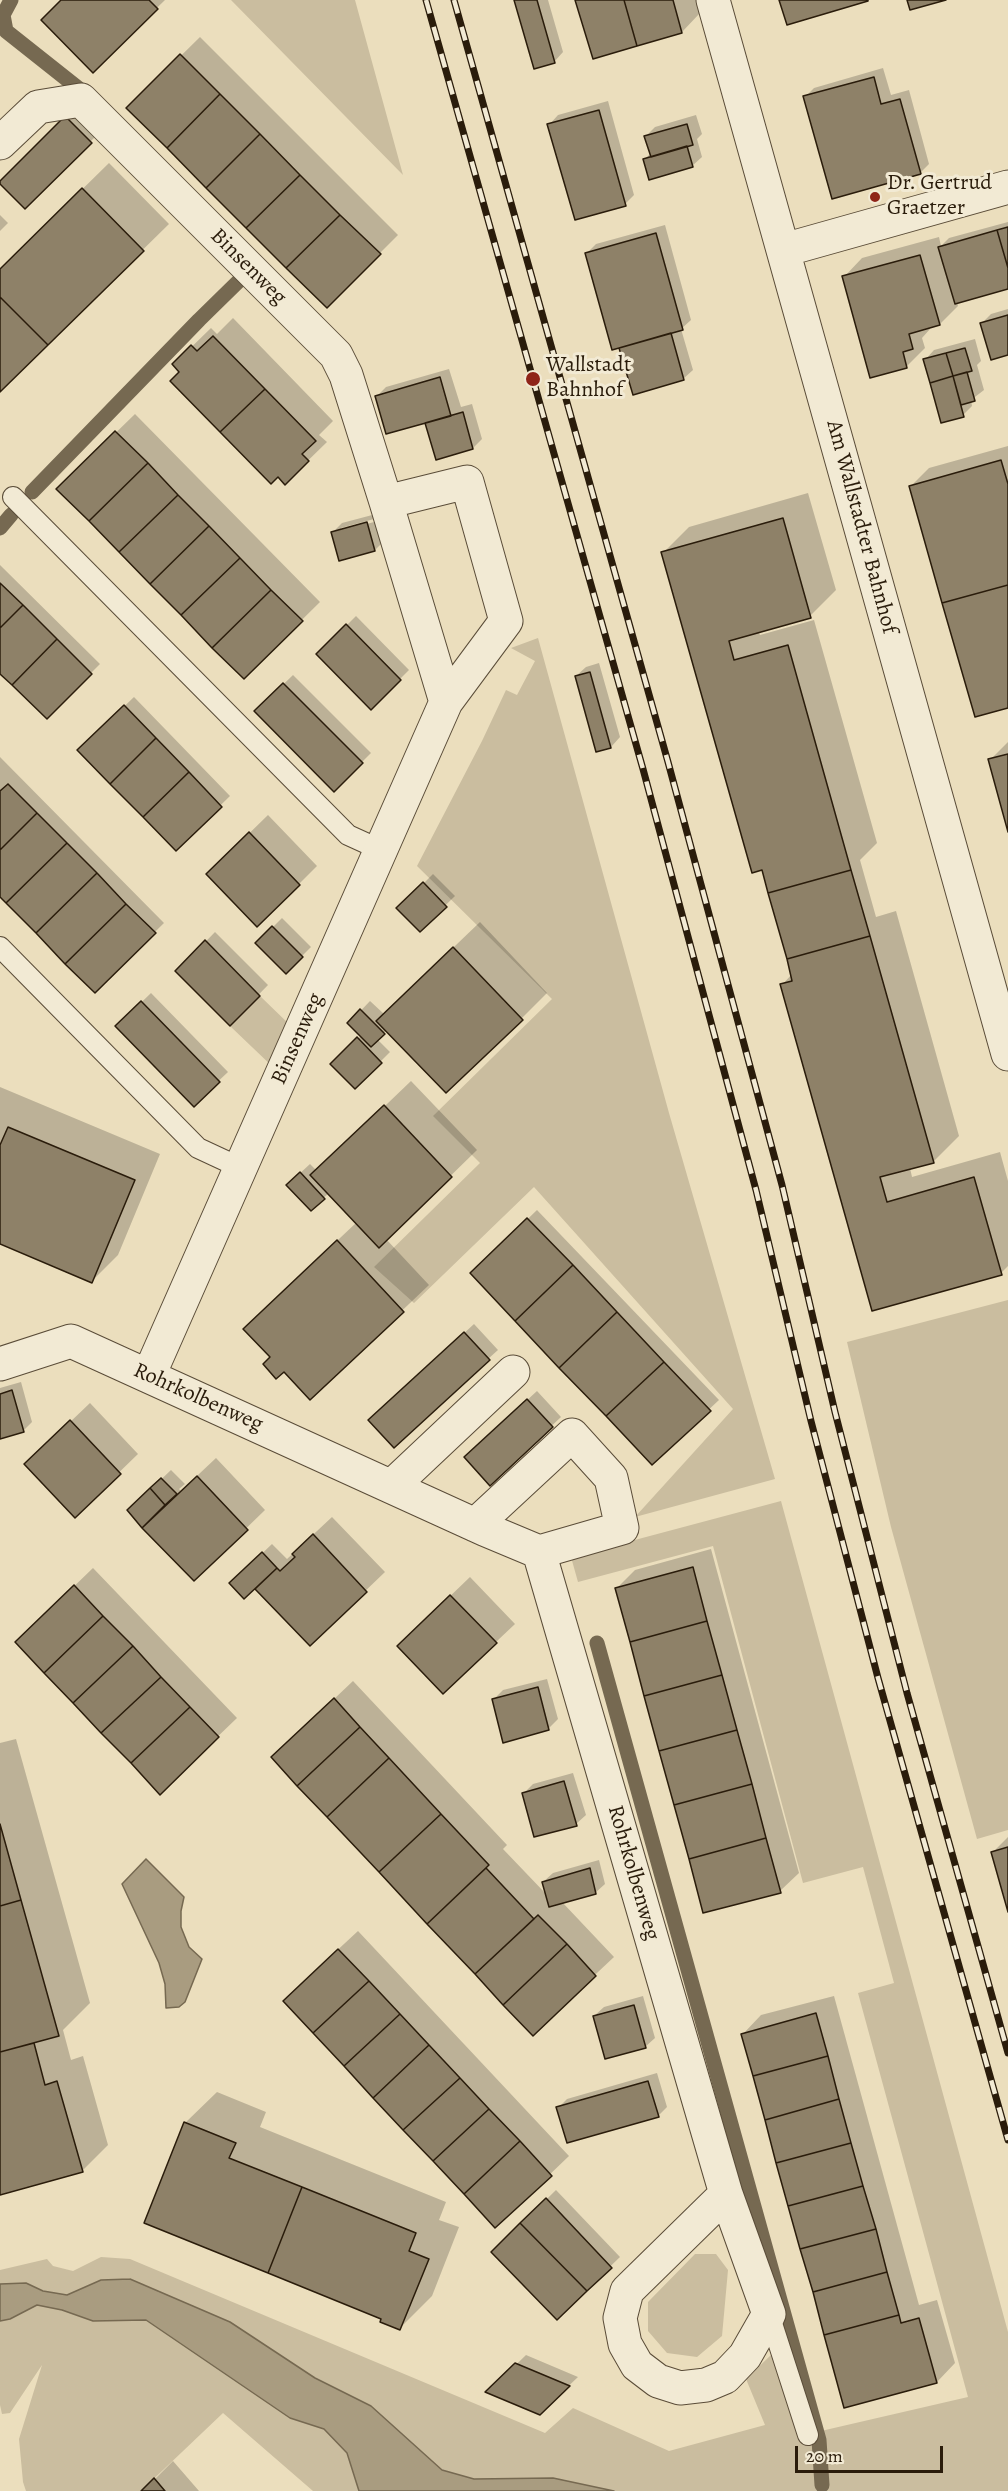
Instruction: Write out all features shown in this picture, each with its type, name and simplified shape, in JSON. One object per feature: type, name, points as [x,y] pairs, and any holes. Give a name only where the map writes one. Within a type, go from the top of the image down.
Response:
[{"type":"street","name":"Am Wallstadter Bahnhof","points":[[713,0],[1008,1054]]},
{"type":"street","name":"Binsenweg","points":[[0,143],[38,107],[81,100],[336,355],[346,375],[446,702]]},
{"type":"street","points":[[784,250],[1008,187]]},
{"type":"street","name":"Binsenweg","points":[[149,1376],[446,702],[506,621],[467,482],[386,502]]},
{"type":"street","name":"Rohrkolbenweg","points":[[0,1364],[71,1341],[539,1552],[726,2194],[769,2314]]},
{"type":"street","points":[[392,1486],[513,1372]]},
{"type":"street","points":[[475,1525],[572,1435],[611,1478],[622,1528],[539,1552]]},
{"type":"street","points":[[726,2194],[627,2291],[620,2318],[625,2344],[637,2365],[658,2381],[680,2388],[706,2385],[725,2377],[745,2356],[769,2314]]},
{"type":"lane","points":[[13,496],[348,835],[381,850]]},
{"type":"lane","points":[[0,947],[198,1148],[241,1168]]},
{"type":"lane","points":[[769,2314],[808,2435]]},
{"type":"shaded area","points":[[231,0],[355,0],[403,175]]},
{"type":"shaded area","points":[[538,638],[669,1113],[775,1479],[635,1517],[733,1409],[534,1187],[414,1303],[374,1267],[480,1163],[433,1116],[552,999],[417,866],[506,690],[517,695],[535,661],[511,648]]},
{"type":"shaded area","points":[[260,996],[291,1026],[275,1069],[230,1026]]},
{"type":"shaded area","points":[[1008,1300],[1008,1830],[977,1839],[891,1527],[847,1342]]},
{"type":"shaded area","points":[[781,1501],[1008,2332],[1008,2491],[313,2491],[223,2413],[141,2491],[26,2491],[19,2439],[42,2365],[10,2413],[2,2414],[0,2405],[0,2270],[47,2259],[53,2266],[73,2271],[101,2257],[130,2259],[545,2433],[573,2408],[669,2451],[765,2425],[746,2379],[771,2355],[792,2418],[796,2417],[820,2434],[823,2433],[821,2431],[968,2397],[858,1993],[894,1983],[863,1867],[803,1883],[713,1546],[578,1582],[571,1557]]},
{"type":"shaded area","points":[[146,1859],[184,1897],[181,1927],[189,1947],[202,1959],[185,2002],[179,2007],[166,2008],[165,1984],[159,1963],[122,1884]]},
{"type":"shaded area","points":[[695,2254],[716,2254],[728,2270],[722,2336],[697,2357],[667,2353],[648,2331],[648,2302]]},
{"type":"shaded area","points":[[130,2279],[230,2322],[315,2378],[371,2406],[442,2470],[474,2479],[553,2478],[614,2491],[359,2491],[347,2453],[324,2429],[290,2418],[146,2320],[93,2321],[62,2310],[37,2305],[10,2319],[0,2321],[0,2284],[26,2283],[43,2291],[67,2295],[101,2280]]},
{"type":"building","points":[[61,0],[149,0],[158,9],[93,73],[41,20]]},
{"type":"building","points":[[514,0],[537,0],[555,63],[534,69]]},
{"type":"building","points":[[575,0],[624,0],[637,46],[593,59]]},
{"type":"building","points":[[624,0],[673,0],[682,33],[637,46]]},
{"type":"building","points":[[779,0],[868,0],[868,1],[787,25]]},
{"type":"building","points":[[907,0],[946,0],[910,10]]},
{"type":"building","points":[[180,54],[220,94],[167,148],[126,108]]},
{"type":"building","points":[[874,77],[881,104],[900,99],[921,174],[832,199],[803,96]]},
{"type":"building","points":[[220,94],[260,134],[206,188],[167,148]]},
{"type":"building","points":[[599,110],[626,206],[575,220],[547,124]]},
{"type":"building","points":[[65,116],[92,143],[25,209],[0,184],[0,181]]},
{"type":"building","points":[[687,124],[693,145],[651,157],[644,136]]},
{"type":"building","points":[[260,134],[300,175],[246,228],[206,188]]},
{"type":"building","points":[[687,146],[693,167],[649,180],[643,159]]},
{"type":"building","points":[[300,175],[340,215],[286,268],[246,228]]},
{"type":"building","points":[[82,188],[144,251],[48,345],[0,297],[0,269]]},
{"type":"building","points":[[340,215],[381,254],[327,308],[286,268]]},
{"type":"building","points":[[1008,227],[1008,268],[997,230]]},
{"type":"building","points":[[997,230],[1008,268],[1008,289],[955,304],[938,247]]},
{"type":"building","name":"Wallstadt Bahnhof","points":[[656,233],[683,330],[612,350],[585,253]]},
{"type":"building","points":[[920,255],[940,325],[909,334],[913,349],[903,352],[907,368],[870,378],[842,276]]},
{"type":"building","points":[[0,297],[48,345],[0,392]]},
{"type":"building","points":[[1008,315],[1008,355],[991,360],[980,323]]},
{"type":"building","points":[[671,333],[684,380],[633,395],[619,348]]},
{"type":"building","points":[[213,336],[265,389],[220,432],[170,381],[179,372],[172,364],[191,345],[197,351]]},
{"type":"building","points":[[965,348],[972,371],[953,376],[946,353]]},
{"type":"building","points":[[946,353],[953,376],[930,383],[923,359]]},
{"type":"building","points":[[967,372],[975,401],[961,405],[953,376]]},
{"type":"building","points":[[953,376],[964,417],[941,423],[930,383]]},
{"type":"building","points":[[440,377],[451,416],[386,434],[375,396]]},
{"type":"building","points":[[265,389],[316,441],[302,454],[309,461],[285,485],[278,477],[271,484],[220,432]]},
{"type":"building","points":[[463,412],[473,449],[436,460],[425,423]]},
{"type":"building","points":[[115,431],[148,463],[89,521],[56,489]]},
{"type":"building","points":[[1001,460],[1008,484],[1008,585],[942,603],[909,486]]},
{"type":"building","points":[[148,463],[178,495],[119,552],[89,521]]},
{"type":"building","points":[[178,495],[209,526],[150,584],[119,552]]},
{"type":"building","points":[[783,518],[811,618],[729,641],[734,660],[788,645],[851,870],[768,893],[762,870],[752,873],[661,552]]},
{"type":"building","points":[[367,522],[375,551],[339,561],[331,532]]},
{"type":"building","points":[[209,526],[240,558],[181,615],[150,584]]},
{"type":"building","points":[[240,558],[271,590],[212,648],[181,615]]},
{"type":"building","points":[[0,583],[23,605],[0,628]]},
{"type":"building","points":[[1008,585],[1008,708],[975,717],[942,603]]},
{"type":"building","points":[[271,590],[303,621],[244,679],[212,648]]},
{"type":"building","points":[[23,605],[57,639],[12,685],[0,674],[0,628]]},
{"type":"building","points":[[346,624],[401,680],[371,710],[316,654]]},
{"type":"building","points":[[57,639],[92,674],[47,719],[12,685]]},
{"type":"building","points":[[590,672],[611,748],[596,752],[575,676]]},
{"type":"building","points":[[283,683],[363,763],[334,792],[254,711]]},
{"type":"building","points":[[124,705],[156,738],[110,784],[77,750]]},
{"type":"building","points":[[156,738],[189,772],[143,817],[110,784]]},
{"type":"building","points":[[1008,754],[1008,832],[988,759]]},
{"type":"building","points":[[189,772],[222,807],[176,851],[143,817]]},
{"type":"building","points":[[8,784],[37,813],[0,850],[0,791]]},
{"type":"building","points":[[37,813],[67,843],[6,903],[0,897],[0,850]]},
{"type":"building","points":[[249,832],[300,885],[257,927],[206,874]]},
{"type":"building","points":[[67,843],[97,873],[36,933],[6,903]]},
{"type":"building","points":[[851,870],[870,936],[787,959],[768,893]]},
{"type":"building","points":[[97,873],[126,904],[65,964],[36,933]]},
{"type":"building","points":[[423,882],[447,907],[420,932],[396,908]]},
{"type":"building","points":[[126,904],[156,933],[95,993],[65,964]]},
{"type":"building","points":[[272,926],[303,957],[286,974],[255,943]]},
{"type":"building","points":[[870,936],[934,1163],[880,1177],[887,1202],[974,1177],[1002,1275],[872,1311],[780,984],[792,981],[787,959]]},
{"type":"building","points":[[205,940],[260,996],[230,1026],[175,971]]},
{"type":"building","points":[[453,947],[523,1020],[446,1093],[376,1021]]},
{"type":"building","points":[[141,1001],[220,1082],[194,1107],[115,1026]]},
{"type":"building","points":[[360,1009],[385,1034],[371,1047],[347,1023]]},
{"type":"building","points":[[357,1037],[382,1063],[355,1089],[330,1064]]},
{"type":"building","points":[[384,1105],[452,1177],[379,1248],[310,1175]]},
{"type":"building","points":[[8,1127],[135,1180],[92,1283],[0,1244],[0,1145]]},
{"type":"building","points":[[300,1172],[325,1199],[311,1211],[286,1185]]},
{"type":"building","points":[[527,1218],[573,1265],[515,1321],[470,1273]]},
{"type":"building","points":[[337,1240],[404,1312],[310,1400],[284,1372],[276,1379],[263,1364],[270,1357],[243,1329]]},
{"type":"building","points":[[573,1265],[617,1312],[559,1368],[515,1321]]},
{"type":"building","points":[[617,1312],[664,1362],[606,1416],[559,1368]]},
{"type":"building","points":[[464,1332],[490,1360],[394,1448],[368,1420]]},
{"type":"building","points":[[664,1362],[711,1411],[652,1465],[606,1416]]},
{"type":"building","points":[[12,1390],[24,1432],[0,1439],[0,1394]]},
{"type":"building","points":[[527,1399],[553,1427],[490,1486],[464,1457]]},
{"type":"building","points":[[70,1420],[121,1474],[75,1518],[24,1464]]},
{"type":"building","points":[[197,1476],[248,1530],[194,1581],[142,1528]]},
{"type":"building","points":[[161,1478],[177,1494],[165,1505],[150,1488]]},
{"type":"building","points":[[150,1488],[165,1505],[142,1528],[127,1510]]},
{"type":"building","points":[[313,1534],[367,1592],[310,1646],[255,1589],[277,1568],[280,1571],[295,1557],[292,1554]]},
{"type":"building","points":[[262,1552],[277,1568],[244,1599],[229,1583]]},
{"type":"building","points":[[693,1567],[707,1621],[630,1642],[615,1588]]},
{"type":"building","points":[[74,1585],[103,1616],[44,1673],[15,1642]]},
{"type":"building","points":[[450,1595],[497,1643],[443,1694],[397,1646]]},
{"type":"building","points":[[103,1616],[133,1646],[73,1703],[44,1673]]},
{"type":"building","points":[[707,1621],[722,1675],[644,1696],[630,1642]]},
{"type":"building","points":[[133,1646],[161,1677],[101,1733],[73,1703]]},
{"type":"building","points":[[722,1675],[737,1730],[659,1751],[644,1696]]},
{"type":"building","points":[[161,1677],[190,1707],[131,1763],[101,1733]]},
{"type":"building","points":[[538,1687],[549,1730],[503,1743],[492,1699]]},
{"type":"building","points":[[334,1698],[360,1727],[297,1786],[271,1757]]},
{"type":"building","points":[[190,1707],[219,1737],[160,1795],[131,1763]]},
{"type":"building","points":[[360,1727],[389,1758],[327,1817],[297,1786]]},
{"type":"building","points":[[737,1730],[752,1784],[674,1805],[659,1751]]},
{"type":"building","points":[[389,1758],[441,1814],[379,1872],[327,1817]]},
{"type":"building","points":[[564,1781],[577,1826],[534,1837],[522,1793]]},
{"type":"building","points":[[752,1784],[766,1838],[689,1859],[674,1805]]},
{"type":"building","points":[[441,1814],[489,1865],[427,1924],[379,1872]]},
{"type":"building","points":[[0,1824],[21,1900],[0,1906]]},
{"type":"building","points":[[766,1838],[781,1893],[703,1913],[689,1859]]},
{"type":"building","points":[[1008,1847],[1008,1912],[991,1852]]},
{"type":"building","points":[[486,1868],[534,1919],[475,1974],[427,1924]]},
{"type":"building","points":[[590,1868],[596,1894],[549,1907],[542,1882]]},
{"type":"building","points":[[21,1900],[59,2036],[0,2052],[0,1906]]},
{"type":"building","points":[[538,1915],[567,1944],[503,2005],[475,1974]]},
{"type":"building","points":[[567,1944],[596,1976],[533,2036],[503,2005]]},
{"type":"building","points":[[338,1949],[369,1981],[313,2033],[283,2001]]},
{"type":"building","points":[[369,1981],[400,2014],[344,2066],[313,2033]]},
{"type":"building","points":[[634,2005],[646,2048],[605,2059],[593,2016]]},
{"type":"building","points":[[816,2013],[828,2056],[753,2076],[741,2034]]},
{"type":"building","points":[[400,2014],[429,2045],[373,2098],[344,2066]]},
{"type":"building","points":[[34,2043],[45,2085],[57,2081],[83,2172],[0,2195],[0,2052]]},
{"type":"building","points":[[429,2045],[460,2078],[403,2130],[373,2098]]},
{"type":"building","points":[[828,2056],[839,2099],[765,2120],[753,2076]]},
{"type":"building","points":[[460,2078],[489,2109],[433,2161],[403,2130]]},
{"type":"building","points":[[648,2081],[659,2117],[567,2143],[556,2107]]},
{"type":"building","points":[[839,2099],[851,2143],[776,2163],[765,2120]]},
{"type":"building","points":[[489,2109],[520,2141],[464,2194],[433,2161]]},
{"type":"building","points":[[184,2122],[236,2143],[229,2158],[302,2187],[268,2273],[144,2223]]},
{"type":"building","points":[[520,2141],[552,2176],[495,2228],[464,2194]]},
{"type":"building","points":[[851,2143],[863,2186],[788,2206],[776,2163]]},
{"type":"building","points":[[863,2186],[876,2229],[800,2249],[788,2206]]},
{"type":"building","points":[[302,2187],[416,2233],[409,2251],[429,2259],[400,2330],[380,2322],[381,2319],[268,2273]]},
{"type":"building","points":[[546,2198],[612,2268],[587,2291],[520,2223]]},
{"type":"building","points":[[520,2223],[587,2291],[557,2320],[491,2252]]},
{"type":"building","points":[[876,2229],[887,2272],[813,2292],[800,2249]]},
{"type":"building","points":[[887,2272],[899,2315],[824,2335],[813,2292]]},
{"type":"building","points":[[899,2315],[901,2323],[919,2318],[937,2383],[844,2408],[824,2335]]},
{"type":"building","points":[[515,2363],[570,2386],[540,2415],[485,2392]]},
{"type":"building","points":[[154,2478],[165,2491],[141,2491]]},
{"type":"waterway","points":[[11,0],[3,15],[6,31],[88,96]]},
{"type":"waterway","points":[[32,492],[250,270]]},
{"type":"waterway","points":[[0,528],[11,515]]},
{"type":"waterway","points":[[597,1643],[819,2440],[822,2485]]},
{"type":"railway","points":[[426,0],[643,769],[756,1190],[811,1421],[878,1678],[1008,2140]]},
{"type":"railway","points":[[454,0],[668,762],[782,1185],[835,1412],[907,1693],[1008,2053]]},
{"type":"place","name":"Dr. Gertrud Graetzer","points":[[875,197]]},
{"type":"place","name":"Wallstadt Bahnhof","points":[[533,379]]}]
